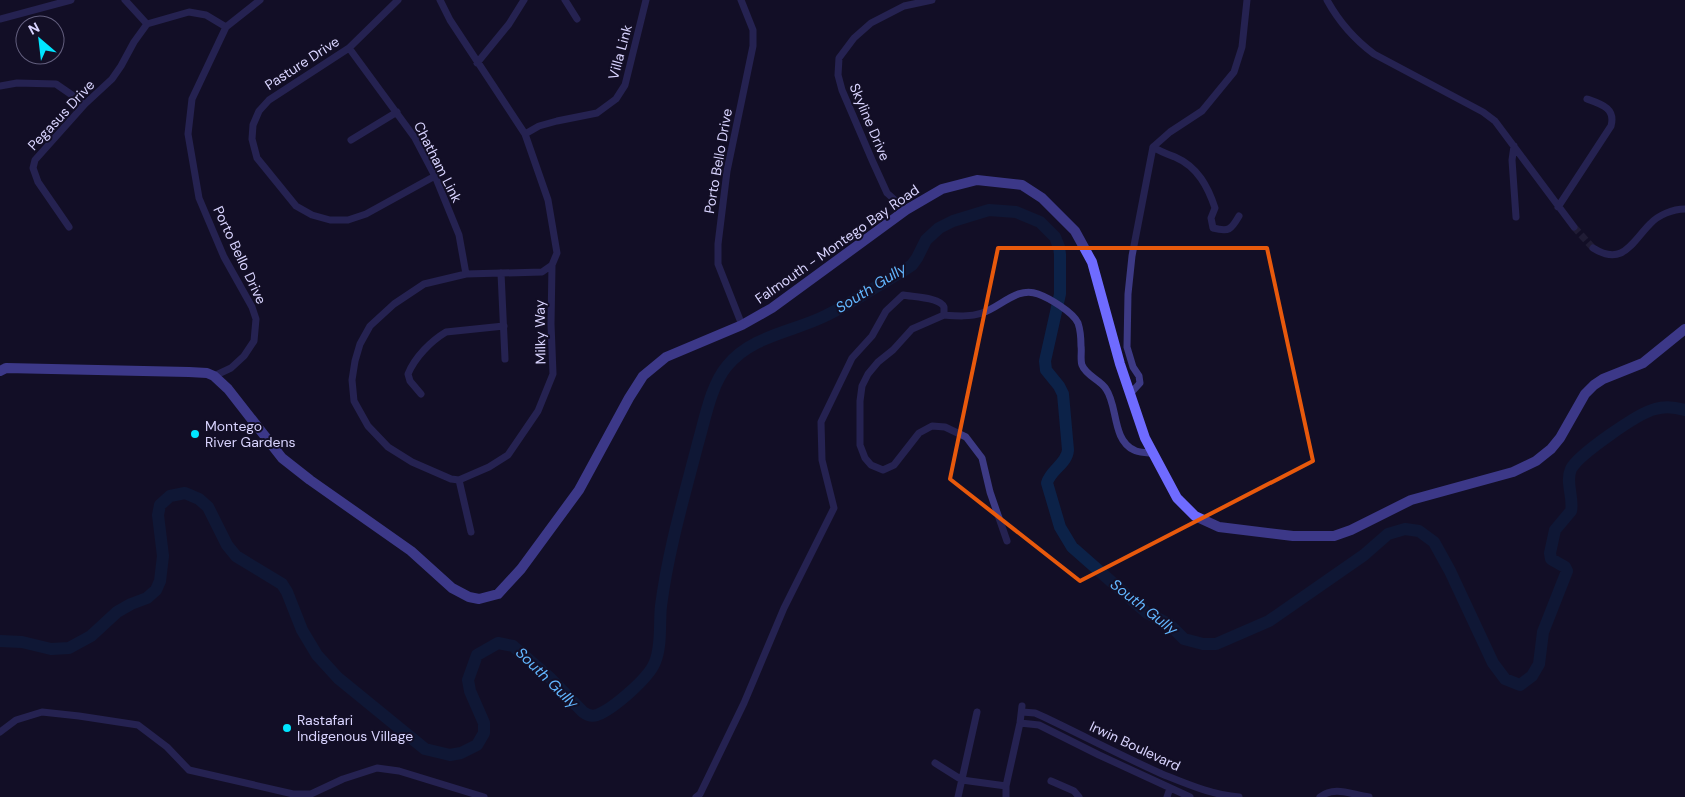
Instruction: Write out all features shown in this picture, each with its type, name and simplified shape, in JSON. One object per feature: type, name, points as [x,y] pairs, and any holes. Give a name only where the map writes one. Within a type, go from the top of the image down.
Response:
[{"type":"main road","name":"Falmouth - Montego Bay Road","points":[[214,376],[228,389],[282,458],[310,480],[411,550],[452,588],[479,600],[498,594],[521,569],[556,522],[579,490],[628,398],[643,376],[666,357],[742,325],[772,308],[906,210],[942,189],[977,180],[1022,185],[1042,198],[1075,231],[1092,262],[1130,394],[1145,438],[1177,498],[1195,516],[1219,527],[1293,536],[1334,536],[1351,530],[1411,500],[1513,472],[1536,461],[1551,449],[1560,438],[1585,394],[1594,385],[1603,379],[1643,363],[1685,329]]},
{"type":"main road","points":[[0,371],[6,368],[190,372],[207,373],[214,376]]},
{"type":"street","points":[[0,19],[71,0]]},
{"type":"street","points":[[125,0],[148,24],[189,12],[206,15],[226,27]]},
{"type":"street","name":"Porto Bello Drive","points":[[214,376],[231,368],[244,356],[254,341],[256,319],[224,257],[199,198],[188,134],[192,99],[226,27],[260,0]]},
{"type":"street","name":"Pasture Drive","points":[[398,0],[349,48],[269,100],[259,111],[253,125],[252,139],[257,158],[296,206],[312,215],[330,220],[348,220],[366,214],[435,176]]},
{"type":"street","name":"Milky Way","points":[[440,0],[450,20],[477,63],[525,134],[548,200],[557,246],[556,259],[552,265],[551,324],[553,374],[538,411],[508,455],[489,467],[459,480]]},
{"type":"street","points":[[477,63],[509,24],[524,0]]},
{"type":"street","points":[[565,0],[577,19]]},
{"type":"street","name":"Villa Link","points":[[525,134],[539,126],[597,113],[616,99],[625,85],[646,0]]},
{"type":"street","name":"Porto Bello Drive","points":[[741,0],[752,30],[753,46],[727,171],[718,244],[718,264],[742,325]]},
{"type":"street","name":"Skyline Drive","points":[[906,210],[887,193],[872,160],[842,90],[838,75],[839,58],[854,38],[871,23],[904,6],[932,0]]},
{"type":"street","points":[[1130,394],[1140,383],[1127,347],[1128,294],[1132,256],[1153,147],[1170,132],[1202,111],[1234,72],[1242,47],[1247,0]]},
{"type":"street","points":[[1326,0],[1343,26],[1358,42],[1374,54],[1483,112],[1495,121],[1574,227]]},
{"type":"street","name":"Pegasus Drive","points":[[69,227],[38,182],[33,168],[35,160],[85,104],[112,79],[122,66],[134,42],[148,24]]},
{"type":"street","name":"Chatham Link","points":[[349,48],[415,138],[435,176],[459,235],[466,274]]},
{"type":"street","points":[[0,86],[17,83],[56,84],[85,104]]},
{"type":"street","points":[[1558,207],[1611,126],[1613,120],[1610,110],[1602,104],[1587,99]]},
{"type":"street","points":[[351,140],[397,112]]},
{"type":"street","points":[[1514,146],[1512,160],[1516,217]]},
{"type":"street","points":[[1153,147],[1163,153],[1176,157],[1204,180],[1215,208],[1211,218],[1213,228],[1225,231],[1233,227],[1239,216]]},
{"type":"street","points":[[1594,248],[1608,255],[1624,252],[1631,247],[1651,222],[1664,213],[1685,209]]},
{"type":"street","points":[[471,532],[459,480],[451,479],[412,462],[388,447],[368,426],[354,400],[352,380],[360,344],[370,326],[394,304],[424,284],[466,274],[542,272],[552,265]]},
{"type":"street","points":[[501,273],[505,359]]},
{"type":"street","points":[[1007,541],[990,492],[982,458],[966,437],[945,427],[932,426],[919,433],[894,465],[883,470],[871,465],[865,458],[860,445],[862,386],[868,374],[912,330],[944,316],[964,316],[982,313],[1016,294],[1028,292],[1038,294],[1065,309],[1077,322],[1081,338],[1082,365],[1106,388],[1113,404],[1116,423],[1124,442],[1134,450],[1153,454]]},
{"type":"street","points":[[696,797],[700,794],[744,703],[784,608],[834,508],[822,460],[821,422],[852,358],[872,336],[886,311],[903,295],[931,298],[942,305],[944,316]]},
{"type":"street","points":[[422,394],[410,381],[408,374],[421,354],[439,336],[446,332],[504,326]]},
{"type":"street","name":"Irwin Boulevard","points":[[1187,796],[1039,725],[1020,723],[1022,709],[1035,713],[1187,784],[1212,792],[1240,797]]},
{"type":"street","points":[[0,732],[16,720],[42,712],[138,725],[167,747],[188,770],[302,796],[311,794],[343,779],[377,768],[399,771],[484,797]]},
{"type":"street","points":[[958,797],[977,712]]},
{"type":"street","points":[[1006,797],[1006,786],[1020,723]]},
{"type":"street","points":[[1099,755],[1103,746]]},
{"type":"street","points":[[936,763],[962,780],[1006,786]]},
{"type":"street","points":[[1051,781],[1074,791],[1079,797]]},
{"type":"street","points":[[1187,784],[1187,796]]},
{"type":"street","points":[[1167,797],[1170,788]]},
{"type":"street","points":[[1320,797],[1330,791],[1369,797]]},
{"type":"highlighted area","points":[[998,248],[1267,248],[1313,461],[1080,581],[950,479]]},
{"type":"waterway","name":"South Gully","points":[[0,641],[22,642],[51,649],[69,648],[91,636],[117,612],[147,598],[156,590],[160,581],[163,556],[158,515],[160,505],[170,496],[185,493],[199,499],[208,507],[227,545],[236,556],[282,584],[302,630],[317,655],[338,678],[425,749],[450,755],[461,753],[477,745],[484,733],[484,723],[470,691],[468,680],[477,655],[498,643],[513,646],[549,677],[583,712],[593,716],[604,712],[630,692],[646,676],[655,662],[659,642],[664,585],[677,524],[709,403],[721,374],[727,366],[749,347],[774,335],[827,315],[903,271],[912,265],[926,240],[939,228],[953,221],[989,210],[1016,212],[1040,222],[1055,237],[1059,247],[1060,294],[1045,361],[1046,370],[1063,394],[1068,450],[1065,459],[1051,474],[1047,483],[1060,527],[1072,547],[1147,613],[1169,624],[1184,639],[1203,644],[1216,644],[1269,621],[1364,555],[1388,534],[1405,529],[1419,531],[1434,542],[1450,571],[1493,663],[1505,679],[1520,685],[1532,676],[1539,664],[1543,632],[1567,571],[1565,567],[1551,559],[1550,553],[1555,530],[1571,511],[1569,479],[1571,469],[1596,445],[1647,412],[1666,407],[1685,410]]},
{"type":"tunnel","points":[[1574,227],[1593,248]]},
{"type":"place","name":"Montego River Gardens","points":[[195,434]]},
{"type":"place","name":"Rastafari Indigenous Village","points":[[287,728]]}]
